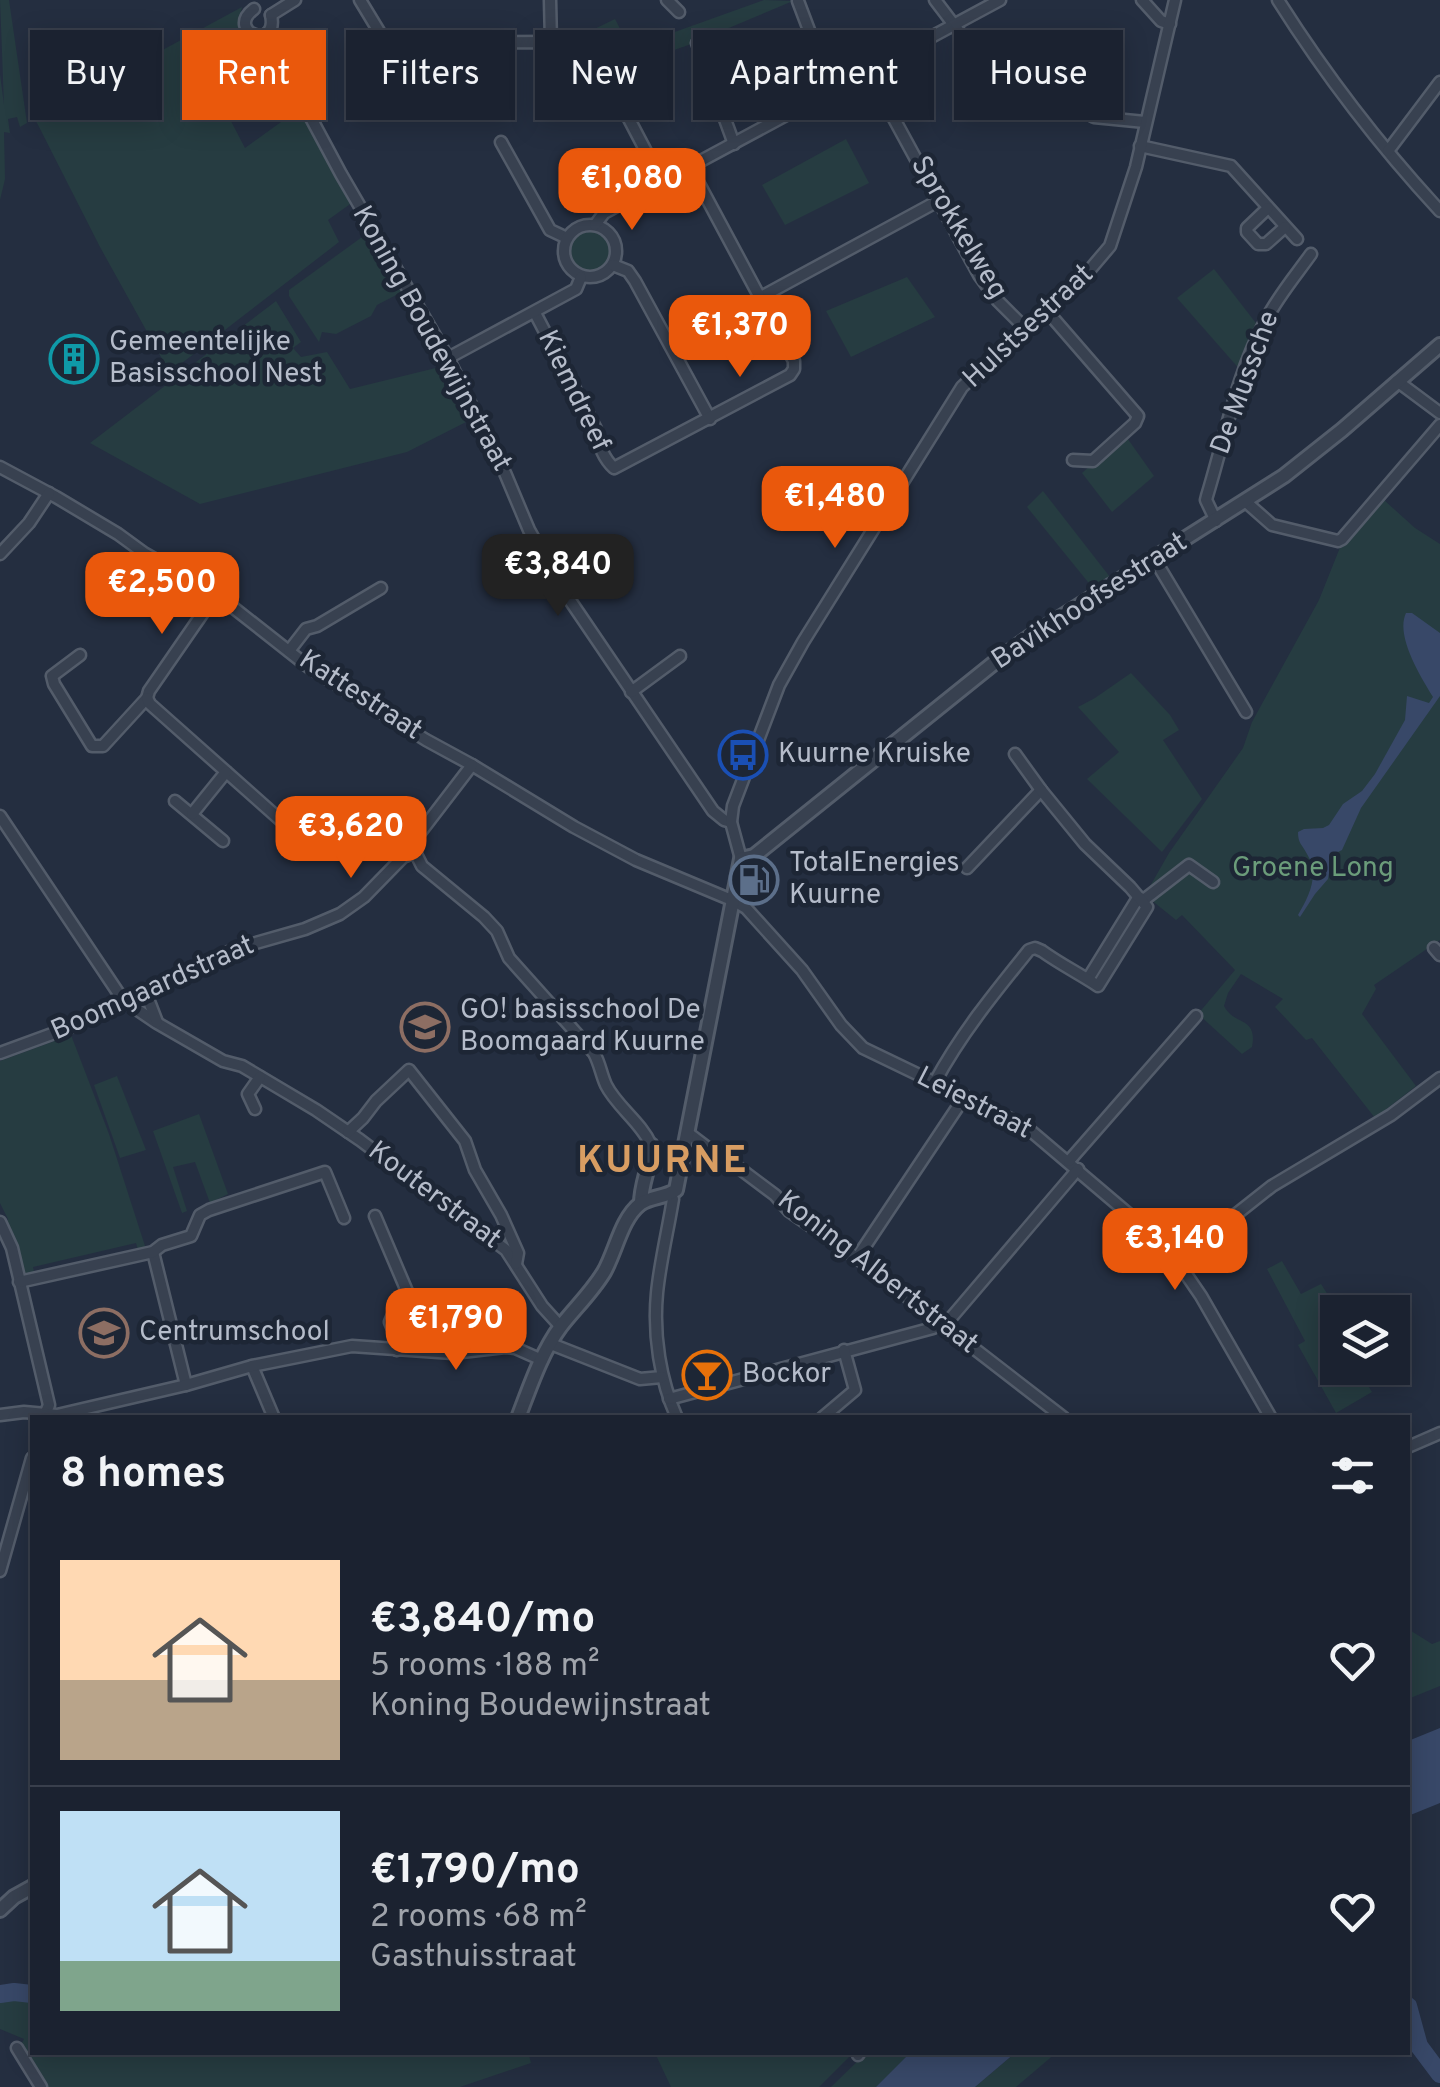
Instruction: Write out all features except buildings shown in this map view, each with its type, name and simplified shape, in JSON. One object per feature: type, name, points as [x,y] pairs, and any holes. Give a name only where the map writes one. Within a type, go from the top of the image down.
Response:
[{"type":"street","points":[[271,15],[296,0]]},
{"type":"street","points":[[360,0],[378,30]]},
{"type":"street","points":[[515,43],[554,43],[550,0]]},
{"type":"street","points":[[667,0],[678,12]]},
{"type":"street","points":[[935,0],[989,71],[1017,92],[1066,102],[1094,117],[1144,122]]},
{"type":"street","points":[[934,36],[1000,0]]},
{"type":"street","points":[[1142,0],[1161,21],[1170,24]]},
{"type":"street","name":"Hulstsestraat","points":[[732,822],[733,806],[779,685],[827,600],[962,387],[1090,271],[1110,246],[1127,197],[1175,0]]},
{"type":"street","points":[[1278,0],[1331,81],[1440,212]]},
{"type":"street","points":[[798,2],[809,30]]},
{"type":"street","points":[[248,30],[246,16],[252,4],[271,15],[269,30]]},
{"type":"street","points":[[1388,151],[1440,82]]},
{"type":"street","name":"Koning Boudewijnstraat","points":[[312,120],[448,358],[561,587],[713,810],[732,822]]},
{"type":"street","points":[[629,120],[662,182]]},
{"type":"street","points":[[725,120],[734,144]]},
{"type":"street","points":[[595,225],[604,213],[778,120]]},
{"type":"street","name":"Sprokkelweg","points":[[894,120],[979,275],[1025,328]]},
{"type":"street","points":[[501,142],[550,230],[567,238]]},
{"type":"street","points":[[1140,146],[1232,166],[1297,239]]},
{"type":"street","points":[[613,265],[628,271],[635,282],[710,419],[790,376],[794,361],[690,167]]},
{"type":"street","points":[[761,297],[938,201]]},
{"type":"street","points":[[1268,208],[1247,228],[1258,244],[1266,244],[1286,227]]},
{"type":"street","points":[[595,225],[610,233],[617,248],[613,265],[599,276],[582,276],[574,273],[563,252],[572,231],[595,225]]},
{"type":"street","name":"De Mussche","points":[[1216,521],[1206,500],[1246,368],[1264,322],[1311,254]]},
{"type":"street","points":[[448,358],[576,290],[582,276]]},
{"type":"street","points":[[1046,310],[1138,416],[1093,461],[1073,460]]},
{"type":"street","name":"Kiemdreef","points":[[535,312],[614,468],[710,419]]},
{"type":"street","name":"Bavikhoofsestraat","points":[[741,859],[754,856],[994,662],[1284,476],[1440,345]]},
{"type":"street","points":[[1397,381],[1440,414]]},
{"type":"street","points":[[1246,502],[1272,524],[1338,541],[1440,425]]},
{"type":"street","name":"Kattestraat","points":[[0,467],[216,594],[310,668],[574,826],[636,860],[734,900]]},
{"type":"street","points":[[0,554],[29,522],[48,493]]},
{"type":"street","points":[[1155,560],[1246,712]]},
{"type":"street","points":[[289,650],[306,629],[380,588]]},
{"type":"street","points":[[80,655],[52,676],[54,684],[92,746],[103,746],[146,698],[216,594]]},
{"type":"street","points":[[631,692],[680,656]]},
{"type":"street","points":[[146,698],[292,837],[305,824]]},
{"type":"street","points":[[1015,754],[1084,844],[1138,898],[1145,899],[1189,865],[1213,882]]},
{"type":"street","name":"Boomgaardstraat","points":[[0,1054],[71,1027],[235,950],[340,914],[364,896],[403,856],[414,852],[416,838],[472,765]]},
{"type":"street","points":[[192,814],[226,772]]},
{"type":"street","points":[[967,868],[1041,790]]},
{"type":"street","points":[[175,801],[223,841]]},
{"type":"street","name":"Kouterstraat","points":[[0,816],[123,1000],[223,1061],[260,1076],[348,1132],[506,1250],[542,1306],[561,1327]]},
{"type":"street","points":[[519,1415],[542,1360],[561,1327],[604,1271],[632,1213],[641,1203],[676,1190],[741,859],[732,822]]},
{"type":"street","points":[[414,852],[422,866],[497,931],[510,958],[594,1053],[606,1085],[651,1146],[641,1203]]},
{"type":"street","points":[[935,1082],[978,1015],[1029,950],[1035,948],[1088,979],[1138,898]]},
{"type":"street","name":"Leiestraat","points":[[734,900],[746,908],[802,970],[852,1038],[882,1059],[1025,1126],[1151,1232],[1201,1296],[1269,1415]]},
{"type":"street","points":[[145,991],[157,1023]]},
{"type":"street","points":[[668,1398],[942,1323],[1196,1016]]},
{"type":"street","name":"Kouterstraat","points":[[348,1132],[410,1070],[465,1141],[475,1170],[518,1254],[516,1265]]},
{"type":"street","points":[[255,1109],[248,1094],[260,1076]]},
{"type":"street","points":[[1177,1262],[1272,1186],[1391,1116],[1440,1078]]},
{"type":"street","points":[[856,1258],[965,1096]]},
{"type":"street","name":"Koning Albertstraat","points":[[688,1133],[775,1195],[789,1211],[1060,1415]]},
{"type":"street","points":[[19,1282],[153,1252],[162,1245],[192,1236],[200,1215],[210,1210],[325,1172],[344,1218]]},
{"type":"street","points":[[670,1194],[673,1199],[656,1304],[662,1377],[676,1415]]},
{"type":"street","points":[[374,1216],[409,1296],[407,1304],[396,1308],[390,1322],[398,1341],[396,1350]]},
{"type":"street","points":[[0,1222],[12,1248],[49,1405],[44,1415]]},
{"type":"street","points":[[153,1252],[186,1385]]},
{"type":"street","points":[[551,1344],[640,1379],[662,1377]]},
{"type":"street","points":[[50,1415],[352,1346],[454,1353],[515,1348],[542,1360]]},
{"type":"street","points":[[826,1415],[855,1390],[844,1350]]},
{"type":"street","points":[[252,1366],[273,1415]]},
{"type":"street","points":[[0,1415],[39,1415]]},
{"type":"street","points":[[1410,1446],[1440,1433]]},
{"type":"street","points":[[0,1571],[30,1465]]},
{"type":"street","points":[[0,1910],[30,1888]]},
{"type":"street","points":[[17,2048],[41,2087]]},
{"type":"green space","points":[[0,0],[9,0],[27,123],[20,127],[17,117],[8,119],[10,133],[4,132],[5,179],[0,200],[0,74],[4,105]]},
{"type":"green space","points":[[764,0],[793,1],[724,30],[693,30],[693,43],[673,51],[673,33]]},
{"type":"green space","points":[[242,7],[240,30],[199,30]]},
{"type":"green space","points":[[615,19],[621,30],[592,30]]},
{"type":"green space","points":[[182,39],[182,120],[230,120],[245,148],[284,120],[305,120],[353,202],[328,220],[339,242],[173,370],[168,369],[100,247],[36,120],[162,120],[162,50]]},
{"type":"green space","points":[[846,139],[869,183],[785,225],[762,185]]},
{"type":"green space","points":[[590,230],[606,236],[612,252],[606,268],[590,274],[574,268],[568,252],[574,236]]},
{"type":"green space","points":[[369,232],[402,292],[377,305],[371,316],[336,334],[322,332],[319,342],[289,290]]},
{"type":"green space","points":[[1214,269],[1259,327],[1242,372],[1177,298]]},
{"type":"green space","points":[[907,277],[935,317],[851,357],[826,311]]},
{"type":"green space","points":[[276,301],[301,342],[293,348],[301,357],[327,352],[350,389],[444,366],[472,419],[407,452],[200,504],[90,443]]},
{"type":"green space","points":[[1125,435],[1154,476],[1112,512],[1082,473]]},
{"type":"green space","points":[[1043,491],[1110,577],[1092,587],[1027,507]]},
{"type":"green space","name":"Groene Long","points":[[1384,500],[1440,544],[1440,940],[1374,985],[1376,989],[1362,1014],[1416,1086],[1375,1118],[1312,1038],[1306,1040],[1275,1007],[1283,999],[1241,974],[1224,1006],[1252,1030],[1252,1047],[1242,1054],[1198,1014],[1235,970],[1182,915],[1176,920],[1145,895],[1169,853],[1243,748],[1252,722],[1319,600],[1341,545]]},
{"type":"green space","points":[[1131,673],[1179,730],[1163,740],[1202,799],[1162,852],[1087,779],[1119,752],[1078,707]]},
{"type":"green space","points":[[71,1035],[109,1134],[145,1246],[139,1253],[136,1243],[33,1267],[35,1276],[29,1276],[22,1271],[0,1203],[0,1061]]},
{"type":"green space","points":[[117,1076],[146,1150],[120,1158],[94,1085]]},
{"type":"green space","points":[[199,1114],[228,1194],[210,1203],[195,1162],[173,1167],[187,1211],[182,1213],[153,1131]]},
{"type":"green space","points":[[1282,1261],[1301,1294],[1321,1284],[1328,1295],[1320,1295],[1320,1384],[1298,1345],[1305,1341],[1267,1269]]},
{"type":"green space","points":[[1320,1385],[1368,1385],[1372,1392],[1336,1413]]},
{"type":"green space","points":[[1410,1630],[1432,1644],[1440,1641],[1440,1686],[1410,1698]]},
{"type":"green space","points":[[0,1998],[30,1998],[30,2055],[529,2055],[531,2063],[460,2087],[47,2087],[21,2045],[24,2039],[0,2029]]},
{"type":"green space","points":[[656,2055],[851,2055],[819,2087],[671,2087]]},
{"type":"green space","points":[[864,2055],[909,2055],[876,2087],[831,2087]]},
{"type":"green space","points":[[1013,2055],[1054,2055],[1016,2087],[975,2087]]},
{"type":"water","points":[[1406,613],[1412,613],[1440,633],[1440,696],[1361,808],[1330,867],[1328,879],[1300,917],[1312,885],[1313,870],[1298,832],[1329,825],[1343,804],[1362,791],[1405,720],[1407,696],[1429,703],[1433,697],[1407,644]]},
{"type":"water","points":[[1440,1728],[1440,1803],[1410,1815],[1410,1740]]},
{"type":"water","points":[[908,2055],[1013,2055],[975,2087],[876,2087]]},
{"type":"waterway","points":[[0,1994],[30,1994]]},
{"type":"waterway","points":[[1410,2013],[1419,2046],[1440,2074]]},
{"type":"place","name":"Gemeentelijke Basisschool Nest","points":[[74,359]]},
{"type":"place","name":"Kuurne Kruiske","points":[[743,755]]},
{"type":"place","name":"TotalEnergies Kuurne","points":[[754,880]]},
{"type":"place","name":"GO! basisschool De Boomgaard Kuurne","points":[[425,1027]]},
{"type":"place","name":"Centrumschool","points":[[104,1333]]},
{"type":"place","name":"Bockor","points":[[707,1375]]},
{"type":"district","name":"KUURNE","points":[[663,1162]]}]
